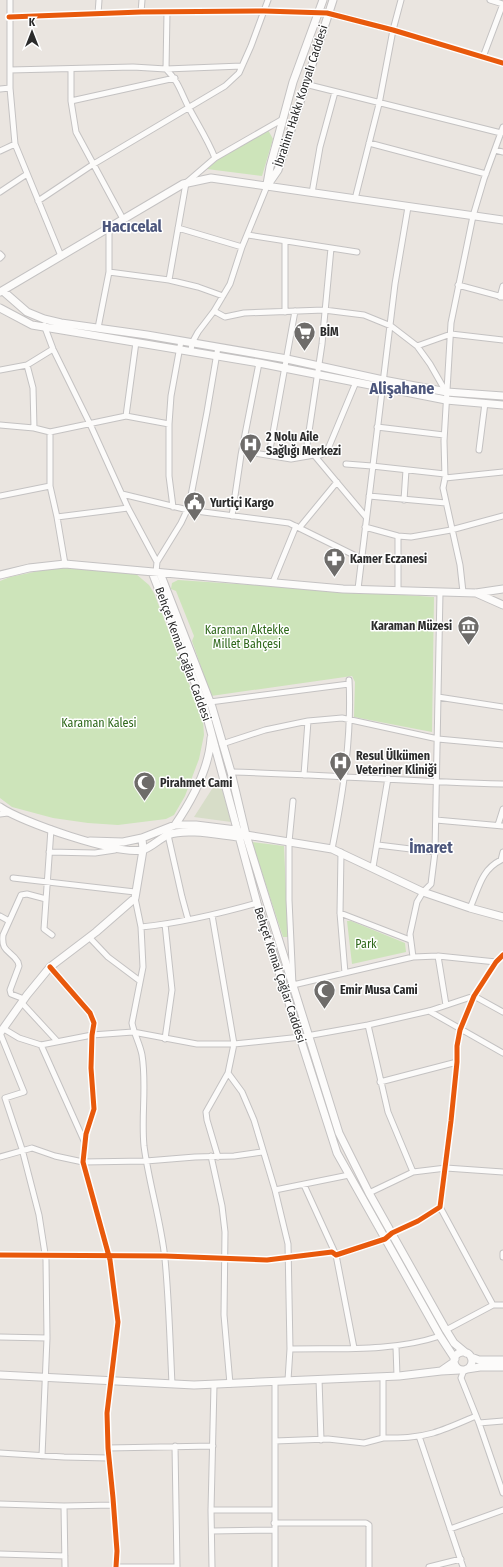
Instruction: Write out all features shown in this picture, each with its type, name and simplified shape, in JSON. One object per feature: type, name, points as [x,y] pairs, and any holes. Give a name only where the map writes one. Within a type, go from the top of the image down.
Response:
[{"type":"main road","name":"İbrahim Hakkı Konyalı Caddesi","points":[[267,186],[270,167],[293,82],[323,0]]},
{"type":"main road","name":"İbrahim Hakkı Konyalı Caddesi","points":[[267,186],[278,170],[333,0]]},
{"type":"main road","points":[[382,384],[356,382],[287,359],[44,319],[27,312],[1,292],[186,183],[211,178],[503,220]]},
{"type":"main road","points":[[0,308],[32,325],[259,363],[318,370],[382,384],[503,405]]},
{"type":"main road","points":[[447,396],[503,396]]},
{"type":"main road","points":[[0,575],[29,568],[65,564],[358,589],[476,593],[503,589]]},
{"type":"main road","name":"Behçet Kemal Çağlar Caddesi","points":[[156,572],[210,702],[231,772],[246,835],[339,1133],[368,1193],[446,1330],[454,1343],[469,1355]]},
{"type":"main road","name":"Behçet Kemal Çağlar Caddesi","points":[[156,572],[204,706],[256,904],[301,1037],[337,1153],[454,1360]]},
{"type":"main road","points":[[476,593],[503,605]]},
{"type":"main road","points":[[175,825],[190,803],[204,768],[210,751],[211,731]]},
{"type":"main road","points":[[0,807],[8,813],[31,823],[118,849],[143,850],[168,835],[183,832],[237,833]]},
{"type":"main road","points":[[90,841],[123,842],[142,838],[175,825],[196,825],[332,849],[373,867],[423,892],[470,908],[503,916]]},
{"type":"main road","points":[[1,1032],[50,967],[89,937],[135,895],[143,850],[142,838]]},
{"type":"main road","points":[[441,1371],[460,1353],[469,1355],[479,1360],[503,1360]]},
{"type":"main road","points":[[464,1370],[471,1365],[469,1355]]},
{"type":"main road","points":[[454,1360],[456,1367],[464,1370]]},
{"type":"main road","points":[[0,1375],[172,1384],[230,1384],[416,1375],[480,1367],[503,1367]]},
{"type":"street","points":[[10,0],[10,88],[15,144],[60,256]]},
{"type":"street","points":[[98,14],[99,0]]},
{"type":"street","points":[[141,12],[142,0]]},
{"type":"street","points":[[38,201],[92,165],[225,86],[239,73],[268,0]]},
{"type":"street","points":[[355,199],[379,104],[393,30],[401,0]]},
{"type":"street","points":[[483,57],[503,6],[490,0]]},
{"type":"street","points":[[9,17],[141,12],[264,11],[328,13],[393,30],[503,63]]},
{"type":"street","points":[[166,12],[166,69],[175,78],[188,107],[211,147],[215,158]]},
{"type":"street","points":[[10,70],[133,67],[166,69],[242,66]]},
{"type":"street","points":[[71,69],[71,101],[76,132],[92,165],[123,219]]},
{"type":"street","points":[[71,101],[175,78]]},
{"type":"street","points":[[305,84],[379,104],[501,133]]},
{"type":"street","points":[[0,89],[10,88]]},
{"type":"street","points":[[312,193],[320,147],[335,92]]},
{"type":"street","points":[[169,280],[186,183],[215,158],[284,119]]},
{"type":"street","points":[[463,592],[460,565],[451,530],[443,488],[445,476],[444,434],[451,322],[473,216],[503,127]]},
{"type":"street","points":[[369,143],[486,174]]},
{"type":"street","points":[[0,151],[15,144]]},
{"type":"street","points":[[495,150],[503,152]]},
{"type":"street","points":[[0,192],[27,174]]},
{"type":"street","points":[[191,351],[192,343],[198,332],[214,311],[230,284],[242,247],[267,186]]},
{"type":"street","points":[[358,589],[395,284],[408,207]]},
{"type":"street","points":[[98,328],[109,272],[109,228]]},
{"type":"street","points":[[178,228],[242,247]]},
{"type":"street","points":[[248,235],[357,252]]},
{"type":"street","points":[[285,241],[285,312]]},
{"type":"street","points":[[331,248],[322,344],[307,449],[314,455],[366,517]]},
{"type":"street","points":[[0,254],[2,256],[0,258]]},
{"type":"street","points":[[109,272],[169,280],[198,287],[223,296]]},
{"type":"street","points":[[458,284],[502,297],[503,286]]},
{"type":"street","points":[[214,311],[225,317],[244,313],[324,310],[364,315],[391,326],[417,346],[430,364],[447,396]]},
{"type":"street","points":[[269,455],[295,311]]},
{"type":"street","points":[[44,319],[44,327],[53,349],[90,424],[128,508],[157,562]]},
{"type":"street","points":[[417,346],[451,334],[503,340]]},
{"type":"street","points":[[173,507],[168,476],[169,424],[171,396],[181,341]]},
{"type":"street","points":[[126,416],[136,342]]},
{"type":"street","points":[[156,572],[157,562],[188,510],[218,347]]},
{"type":"street","points":[[0,370],[27,365],[53,349]]},
{"type":"street","points":[[232,516],[242,451],[259,363]]},
{"type":"street","points":[[27,365],[33,388],[34,428]]},
{"type":"street","points":[[242,451],[291,459],[323,455],[328,449],[356,382]]},
{"type":"street","points":[[479,450],[485,403]]},
{"type":"street","points":[[0,425],[34,428],[50,432],[126,416],[169,424]]},
{"type":"street","points":[[377,426],[444,434]]},
{"type":"street","points":[[50,432],[50,486],[65,564]]},
{"type":"street","points":[[346,464],[406,470],[445,476],[503,472]]},
{"type":"street","points":[[404,500],[406,470]]},
{"type":"street","points":[[273,582],[298,527],[337,482]]},
{"type":"street","points":[[0,496],[50,486]]},
{"type":"street","points":[[122,494],[188,510],[288,523],[362,559]]},
{"type":"street","points":[[369,496],[446,503]]},
{"type":"street","points":[[57,517],[128,508]]},
{"type":"street","points":[[365,527],[398,536],[411,537],[451,530],[503,516]]},
{"type":"street","points":[[398,536],[398,591]]},
{"type":"street","points":[[413,957],[410,940],[417,902],[423,892],[431,884],[435,852],[440,592]]},
{"type":"street","points":[[210,702],[349,682],[348,755],[332,849]]},
{"type":"street","points":[[438,697],[503,706]]},
{"type":"street","points":[[222,744],[265,730],[308,721],[342,718],[438,738],[503,745]]},
{"type":"street","points":[[304,776],[308,721]]},
{"type":"street","points":[[231,772],[304,776],[388,778],[437,783],[503,784]]},
{"type":"street","points":[[373,867],[378,845],[388,778]]},
{"type":"street","points":[[293,801],[289,842],[293,985],[413,957],[438,956],[496,962]]},
{"type":"street","points":[[436,820],[501,826],[503,809]]},
{"type":"street","points":[[0,814],[8,813]]},
{"type":"street","points":[[51,829],[44,929],[52,935]]},
{"type":"street","points":[[168,835],[188,919]]},
{"type":"street","points":[[378,845],[435,852]]},
{"type":"street","points":[[49,852],[95,853],[118,849]]},
{"type":"street","points":[[341,852],[340,913],[345,973]]},
{"type":"street","points":[[470,908],[486,871],[494,864],[502,860],[503,852]]},
{"type":"street","points":[[13,878],[135,895],[141,927],[143,967],[132,1016],[133,1032],[140,1045],[142,1056],[142,1123],[146,1161],[164,1256],[172,1384]]},
{"type":"street","points":[[46,899],[27,894],[21,895],[3,935],[3,945],[16,959],[19,966],[10,990],[12,994],[23,1001],[56,1041]]},
{"type":"street","points":[[141,927],[212,916],[256,904]]},
{"type":"street","points":[[340,913],[410,940]]},
{"type":"street","points":[[0,916],[9,921]]},
{"type":"street","points":[[212,916],[234,1044],[228,1073],[206,1112],[218,1157]]},
{"type":"street","points":[[165,924],[172,990],[166,1039]]},
{"type":"street","points":[[89,937],[108,957],[140,981]]},
{"type":"street","points":[[493,1305],[440,1207],[451,1121],[457,1062],[457,1046],[460,1030],[474,996],[496,962],[503,955]]},
{"type":"street","points":[[438,956],[446,1005]]},
{"type":"street","points":[[50,967],[90,1013],[94,1023],[91,1068],[94,1109],[86,1134],[83,1162],[109,1256],[118,1322],[107,1413],[108,1458],[117,1551],[116,1567],[177,1567],[175,1446]]},
{"type":"street","points":[[1,1032],[41,1045],[92,1035],[133,1032],[197,1044],[234,1044],[309,1036],[368,1025],[429,1011],[474,996],[503,1012]]},
{"type":"street","points":[[429,1011],[460,1030],[503,1053]]},
{"type":"street","points":[[368,1025],[388,1112],[413,1172]]},
{"type":"street","points":[[1,1032],[24,1092],[2,1099],[22,1150],[39,1216],[45,1255],[47,1338],[42,1456]]},
{"type":"street","points":[[41,1045],[85,1143]]},
{"type":"street","points":[[380,1082],[457,1062]]},
{"type":"street","points":[[228,1073],[242,1092],[254,1120],[262,1152],[275,1190],[288,1244],[290,1349],[288,1380]]},
{"type":"street","points":[[0,1157],[32,1148],[55,1156],[83,1162],[146,1161],[211,1156],[218,1157],[262,1152]]},
{"type":"street","points":[[211,1156],[222,1206],[225,1232],[224,1315],[230,1384]]},
{"type":"street","points":[[368,1193],[413,1172],[445,1168],[503,1172]]},
{"type":"street","points":[[275,1190],[349,1175]]},
{"type":"street","points":[[304,1185],[336,1255],[354,1348]]},
{"type":"street","points":[[0,1255],[164,1256],[267,1260],[332,1252],[336,1255],[385,1239],[440,1207]]},
{"type":"street","points":[[446,1330],[493,1305],[503,1305]]},
{"type":"street","points":[[290,1349],[396,1347],[420,1343],[440,1336]]},
{"type":"street","points":[[0,1337],[47,1338]]},
{"type":"street","points":[[396,1347],[397,1376]]},
{"type":"street","points":[[464,1370],[461,1378],[479,1423],[503,1493]]},
{"type":"street","points":[[383,1377],[383,1438]]},
{"type":"street","points":[[319,1379],[320,1440]]},
{"type":"street","points":[[275,1381],[275,1567]]},
{"type":"street","points":[[212,1567],[211,1510],[214,1384]]},
{"type":"street","points":[[275,1441],[320,1440],[364,1443],[383,1438],[400,1438],[434,1433],[476,1416]]},
{"type":"street","points":[[479,1423],[503,1420]]},
{"type":"street","points":[[419,1436],[463,1567]]},
{"type":"street","points":[[108,1448],[213,1446]]},
{"type":"street","points":[[0,1453],[108,1458]]},
{"type":"street","points":[[0,1504],[64,1506],[113,1505]]},
{"type":"street","points":[[64,1506],[65,1567]]},
{"type":"street","points":[[211,1510],[274,1510]]},
{"type":"street","points":[[450,1529],[503,1510]]},
{"type":"street","points":[[274,1523],[366,1523],[369,1525],[369,1567]]},
{"type":"street","points":[[212,1531],[274,1530]]},
{"type":"street","points":[[0,1554],[65,1556]]},
{"type":"street","points":[[429,1567],[461,1559]]},
{"type":"green space","points":[[268,130],[273,139],[262,176],[207,169],[220,158]]},
{"type":"green space","name":"Karaman Kalesi","points":[[58,567],[136,574],[149,585],[154,593],[203,720],[204,735],[199,759],[185,796],[174,815],[166,819],[118,825],[88,823],[53,818],[12,807],[0,798],[0,581],[10,577]]},
{"type":"green space","name":"Karaman Aktekke Millet Bahçesi","points":[[178,580],[434,597],[432,732],[354,717],[355,682],[352,676],[211,696],[192,641],[194,636],[176,591],[171,589],[172,583]]},
{"type":"green space","points":[[219,778],[231,822],[194,817]]},
{"type":"green space","points":[[252,842],[284,846],[288,937],[283,937]]},
{"type":"green space","name":"Park","points":[[347,921],[351,921],[405,943],[406,952],[352,964]]},
{"type":"cycle path","points":[[9,17],[141,12],[264,11],[327,13],[393,30],[503,63]]},
{"type":"cycle path","points":[[0,1255],[165,1256],[267,1260],[332,1252],[336,1255],[385,1239],[392,1233],[418,1221],[440,1207],[451,1121],[457,1062],[457,1046],[460,1030],[474,996],[496,962],[503,955]]},
{"type":"cycle path","points":[[50,967],[90,1013],[94,1023],[91,1068],[94,1109],[86,1134],[83,1162],[110,1260],[118,1322],[107,1413],[108,1448],[117,1551],[116,1567]]},
{"type":"place","name":"BİM","points":[[304,352]]},
{"type":"place","name":"2 Nolu Aile Sağlığı Merkezi","points":[[251,464]]},
{"type":"place","name":"Yurtiçi Kargo","points":[[195,522]]},
{"type":"place","name":"Kamer Eczanesi","points":[[335,578]]},
{"type":"place","name":"Karaman Müzesi","points":[[468,646]]},
{"type":"place","name":"Resul Ülkümen Veteriner Kliniği","points":[[340,782]]},
{"type":"place","name":"Pirahmet Cami","points":[[144,802]]},
{"type":"place","name":"Emir Musa Cami","points":[[325,1010]]},
{"type":"district","name":"Hacıcelal","points":[[132,226]]},
{"type":"district","name":"Alişahane","points":[[402,388]]},
{"type":"district","name":"İmaret","points":[[431,847]]}]
